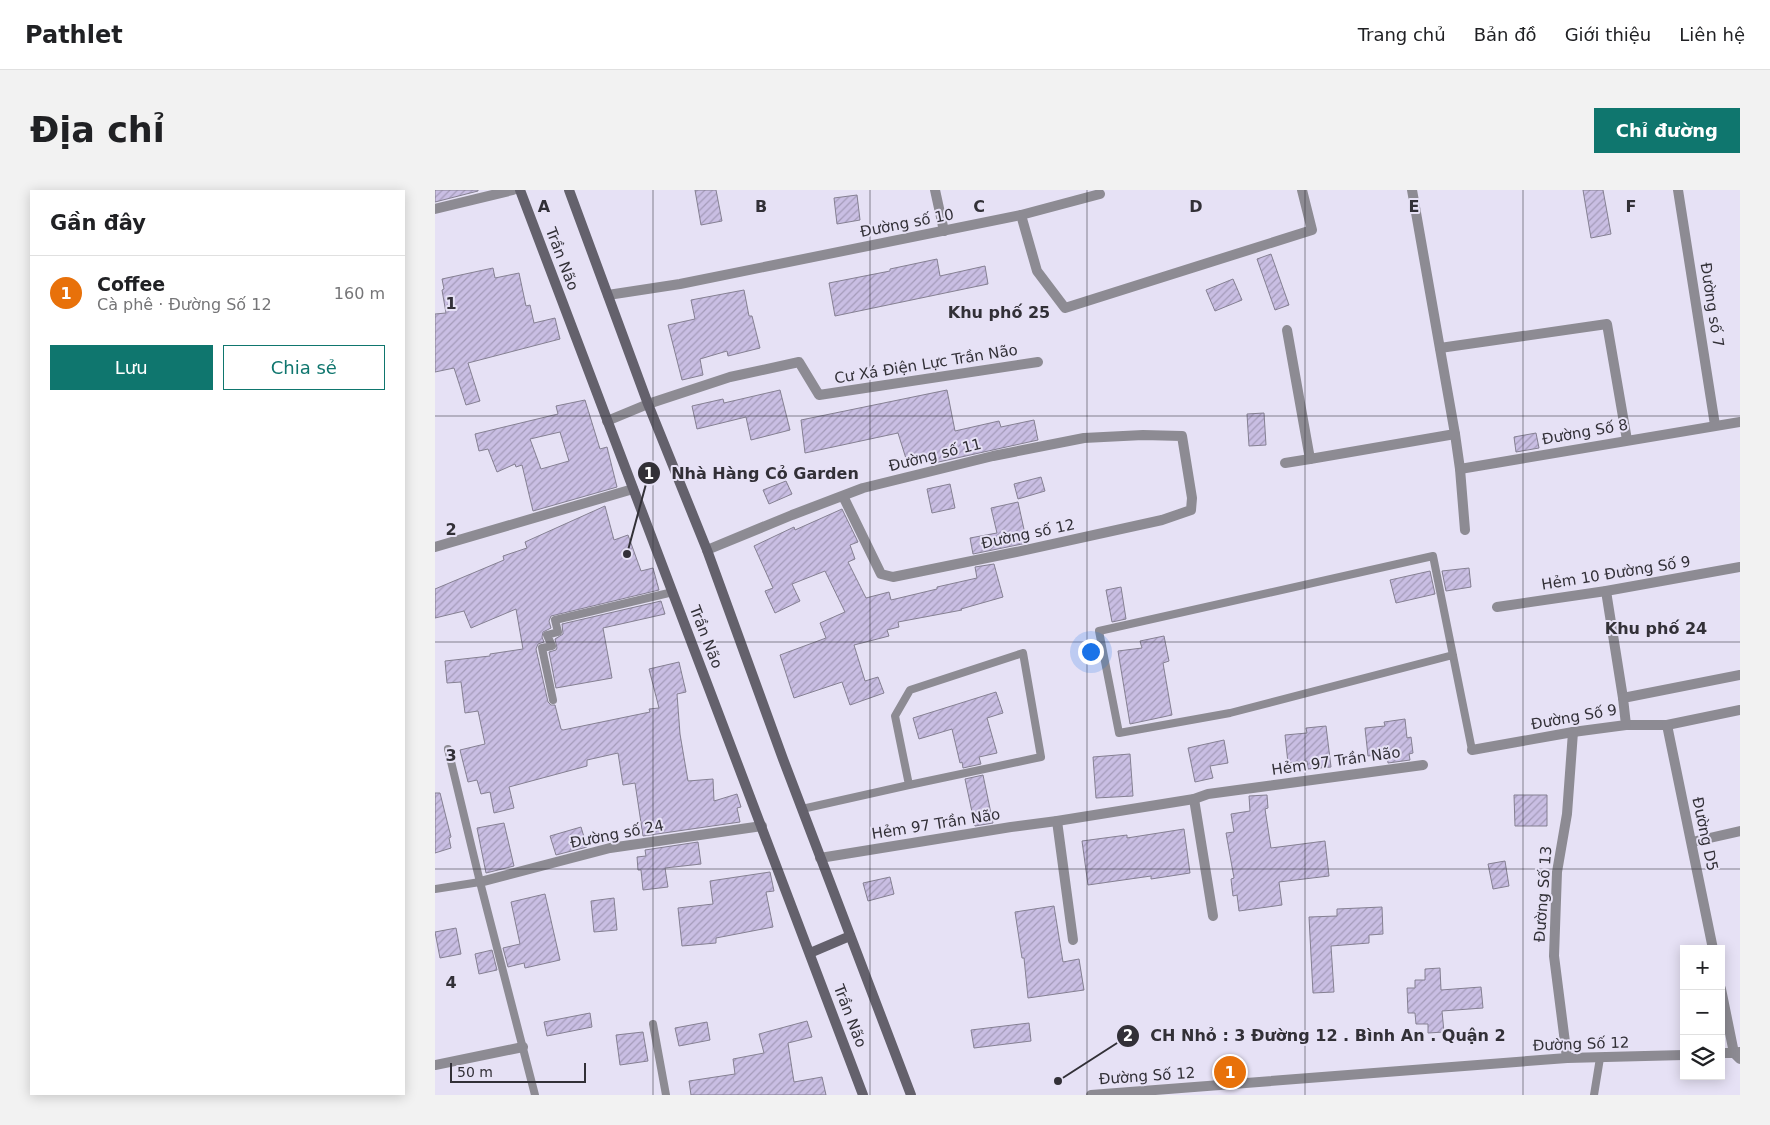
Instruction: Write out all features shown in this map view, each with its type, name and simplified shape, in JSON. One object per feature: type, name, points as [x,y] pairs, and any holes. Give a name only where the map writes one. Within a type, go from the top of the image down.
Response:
[{"type":"main road","name":"Trần Não","points":[[520,190],[863,1095]]},
{"type":"main road","name":"Trần Não","points":[[569,190],[648,404],[707,550],[802,810],[911,1095]]},
{"type":"main road","points":[[810,953],[850,936]]},
{"type":"street","points":[[435,209],[513,190]]},
{"type":"street","points":[[935,190],[944,231]]},
{"type":"street","points":[[1021,215],[1037,270],[1065,308],[1312,230],[1303,190]]},
{"type":"street","points":[[1413,190],[1455,434],[1465,530]]},
{"type":"street","name":"Đường số 7","points":[[1678,190],[1715,425]]},
{"type":"street","name":"Đường số 10","points":[[608,295],[680,284],[944,231],[1021,215],[1100,194]]},
{"type":"street","points":[[1440,348],[1607,324],[1627,440]]},
{"type":"street","points":[[1287,330],[1310,459]]},
{"type":"street","name":"Cư Xá Điện Lực Trần Não","points":[[607,421],[648,404],[730,377],[799,362],[819,395],[1037,362]]},
{"type":"street","name":"Đường Số 8","points":[[1460,469],[1740,422]]},
{"type":"street","points":[[1285,463],[1455,434]]},
{"type":"street","name":"Đường số 11","points":[[707,550],[863,488],[993,456],[1083,438],[1143,435],[1182,436]]},
{"type":"street","name":"Đường số 12","points":[[843,496],[881,574],[893,577],[1162,520],[1191,510],[1192,498],[1182,436]]},
{"type":"street","points":[[435,547],[633,489]]},
{"type":"street","name":"Hẻm 10 Đường Số 9","points":[[1497,607],[1606,591],[1740,567]]},
{"type":"street","points":[[1606,591],[1623,698]]},
{"type":"street","name":"Đường Số 9","points":[[1472,750],[1573,732],[1626,725],[1623,698],[1740,675]]},
{"type":"street","points":[[1626,725],[1667,725],[1740,710]]},
{"type":"street","name":"Đường D5","points":[[1667,725],[1712,945]]},
{"type":"street","name":"Đường Số 13","points":[[1567,1058],[1554,956],[1557,872],[1567,814],[1573,732]]},
{"type":"street","name":"Hẻm 97 Trần Não","points":[[820,858],[1194,799],[1209,794],[1423,765]]},
{"type":"street","points":[[1194,799],[1213,916]]},
{"type":"street","points":[[1057,821],[1073,940]]},
{"type":"street","name":"Đường số 24","points":[[480,882],[610,848],[762,826]]},
{"type":"street","points":[[1692,842],[1740,831]]},
{"type":"street","points":[[1721,990],[1738,1055],[1725,1053]]},
{"type":"street","points":[[435,1065],[523,1047]]},
{"type":"street","name":"Đường Số 12","points":[[1091,1095],[1567,1058],[1680,1055]]},
{"type":"lane","points":[[1453,655],[1230,713],[1119,733],[1099,631],[1433,556],[1453,655],[1472,750]]},
{"type":"lane","points":[[553,700],[541,648],[552,646],[547,635],[558,632],[555,620],[673,592]]},
{"type":"lane","points":[[802,810],[1041,757],[1023,653],[910,690],[895,716],[909,785]]},
{"type":"lane","points":[[448,749],[535,1095]]},
{"type":"lane","points":[[435,889],[480,882]]},
{"type":"lane","points":[[653,1024],[666,1095]]},
{"type":"lane","points":[[1594,1095],[1600,1058]]},
{"type":"building","points":[[435,190],[478,190],[478,191],[435,202]]},
{"type":"building","points":[[695,190],[716,190],[722,221],[701,225]]},
{"type":"building","points":[[1583,190],[1603,190],[1611,234],[1591,238]]},
{"type":"building","points":[[857,195],[860,220],[837,224],[834,198]]},
{"type":"building","points":[[1271,254],[1289,305],[1275,310],[1257,259]]},
{"type":"building","points":[[937,259],[940,276],[985,266],[988,284],[835,316],[829,283],[890,271],[890,269]]},
{"type":"building","points":[[493,268],[495,278],[519,273],[526,306],[530,305],[534,323],[555,318],[560,339],[468,363],[480,401],[466,405],[454,368],[435,372],[435,314],[446,313],[442,279]]},
{"type":"building","points":[[1233,279],[1242,300],[1215,311],[1206,290]]},
{"type":"building","points":[[744,290],[749,316],[752,316],[760,348],[728,356],[727,351],[700,359],[703,375],[682,380],[668,325],[695,319],[691,300]]},
{"type":"building","points":[[780,390],[790,430],[751,440],[746,417],[697,429],[692,406],[723,399],[724,403]]},
{"type":"building","points":[[947,390],[955,431],[999,421],[1001,427],[1034,420],[1038,440],[934,463],[933,457],[908,465],[898,433],[805,453],[801,420]]},
{"type":"building","points":[[585,400],[600,449],[607,447],[617,487],[533,511],[522,465],[516,467],[515,464],[497,472],[488,449],[479,451],[475,434],[558,414],[556,406]],"holes":[[[560,432],[569,461],[541,469],[530,439]]]},
{"type":"building","points":[[1264,413],[1266,445],[1249,446],[1247,414]]},
{"type":"building","points":[[1536,433],[1539,448],[1516,452],[1514,437]]},
{"type":"building","points":[[1041,477],[1045,491],[1018,499],[1014,484]]},
{"type":"building","points":[[786,481],[792,494],[769,504],[763,490]]},
{"type":"building","points":[[950,484],[955,508],[932,513],[927,489]]},
{"type":"building","points":[[1018,502],[1027,543],[973,554],[970,538],[997,533],[991,508]]},
{"type":"building","points":[[605,506],[614,540],[628,535],[641,571],[653,568],[659,590],[551,616],[549,621],[551,628],[543,632],[544,642],[538,644],[536,649],[548,702],[551,705],[555,705],[561,729],[563,730],[650,712],[649,709],[659,708],[649,669],[679,662],[686,692],[677,694],[680,734],[688,781],[713,779],[714,801],[737,794],[741,807],[737,808],[740,822],[643,836],[635,783],[623,785],[618,753],[587,760],[587,766],[509,787],[514,808],[494,813],[490,792],[481,794],[477,780],[468,782],[460,750],[485,744],[478,711],[465,713],[461,682],[447,683],[445,661],[490,656],[490,654],[523,649],[516,609],[471,628],[464,611],[435,618],[435,589],[504,560],[503,556],[527,548],[525,542]]},
{"type":"building","points":[[842,509],[858,542],[850,545],[855,559],[848,562],[866,598],[889,592],[891,600],[937,589],[937,587],[977,578],[975,567],[994,564],[1003,597],[962,610],[898,622],[899,627],[887,630],[889,636],[854,645],[865,681],[878,677],[884,693],[850,705],[842,682],[794,698],[780,655],[826,638],[820,623],[845,612],[825,571],[792,584],[800,601],[775,613],[765,591],[773,588],[754,546],[794,527],[795,530]]},
{"type":"building","points":[[1469,568],[1471,587],[1446,591],[1442,571]]},
{"type":"building","points":[[1430,571],[1435,594],[1396,603],[1390,580]]},
{"type":"building","points":[[1121,587],[1126,619],[1112,622],[1106,590]]},
{"type":"building","points":[[661,601],[665,614],[603,628],[612,678],[556,688],[549,652],[557,648],[555,639],[563,634],[562,624]]},
{"type":"building","points":[[1164,636],[1169,661],[1163,663],[1172,715],[1130,724],[1118,651],[1142,648],[1140,641]]},
{"type":"building","points":[[996,692],[1003,713],[987,718],[997,753],[979,757],[981,764],[963,768],[962,762],[960,763],[952,729],[919,739],[913,718]]},
{"type":"building","points":[[1405,719],[1407,738],[1411,737],[1413,753],[1409,754],[1410,760],[1388,763],[1387,754],[1368,756],[1365,728],[1385,726],[1384,722]]},
{"type":"building","points":[[1326,726],[1331,767],[1308,769],[1307,761],[1288,763],[1285,735],[1307,733],[1306,728]]},
{"type":"building","points":[[1224,740],[1228,763],[1210,766],[1213,778],[1195,782],[1188,748]]},
{"type":"building","points":[[1130,754],[1133,796],[1096,798],[1093,757]]},
{"type":"building","points":[[983,775],[993,823],[975,826],[965,779]]},
{"type":"building","points":[[435,793],[440,793],[451,837],[449,838],[451,848],[435,853]]},
{"type":"building","points":[[1267,795],[1268,808],[1265,809],[1271,848],[1325,841],[1329,876],[1279,882],[1282,905],[1239,911],[1237,895],[1233,896],[1231,879],[1234,878],[1226,833],[1234,832],[1231,814],[1250,811],[1249,796]]},
{"type":"building","points":[[1514,795],[1547,795],[1547,826],[1515,826]]},
{"type":"building","points":[[504,823],[514,866],[486,873],[477,828]]},
{"type":"building","points":[[581,827],[587,847],[556,855],[550,836]]},
{"type":"building","points":[[1184,829],[1190,873],[1151,879],[1151,876],[1088,885],[1082,841],[1127,835],[1127,838]]},
{"type":"building","points":[[698,842],[701,864],[665,868],[668,887],[643,890],[641,870],[638,870],[637,857],[646,856],[645,850]]},
{"type":"building","points":[[1505,861],[1509,886],[1493,889],[1488,864]]},
{"type":"building","points":[[770,872],[774,891],[766,892],[773,927],[716,938],[716,943],[682,946],[678,908],[713,904],[710,881]]},
{"type":"building","points":[[890,877],[894,894],[868,901],[863,883]]},
{"type":"building","points":[[545,894],[560,960],[525,968],[524,963],[508,967],[503,948],[520,944],[511,902]]},
{"type":"building","points":[[614,898],[617,930],[594,932],[591,901]]},
{"type":"building","points":[[1054,906],[1063,962],[1079,959],[1084,990],[1028,998],[1024,958],[1022,958],[1015,912]]},
{"type":"building","points":[[1382,907],[1383,934],[1369,935],[1369,943],[1331,946],[1334,992],[1313,993],[1309,917],[1337,916],[1337,909]]},
{"type":"building","points":[[456,928],[461,954],[440,958],[435,932]]},
{"type":"building","points":[[492,950],[497,970],[479,974],[475,954]]},
{"type":"building","points":[[1440,968],[1441,990],[1481,987],[1483,1008],[1442,1011],[1444,1032],[1428,1033],[1428,1024],[1416,1024],[1415,1013],[1408,1013],[1407,988],[1415,988],[1415,980],[1425,980],[1425,969]]},
{"type":"building","points":[[590,1013],[592,1027],[547,1036],[544,1022]]},
{"type":"building","points":[[807,1021],[812,1037],[788,1043],[794,1082],[822,1077],[826,1095],[691,1095],[689,1081],[735,1074],[733,1059],[764,1053],[759,1034]]},
{"type":"building","points":[[707,1022],[710,1040],[679,1046],[675,1028]]},
{"type":"building","points":[[1029,1023],[1031,1041],[974,1048],[971,1030]]},
{"type":"building","points":[[643,1032],[648,1061],[620,1065],[616,1035]]},
{"type":"place","name":"Nhà Hàng Cỏ Garden","points":[[627,554]]},
{"type":"place","name":"Coffee","points":[[1230,1072]]},
{"type":"place","name":"CH Nhỏ : 3 Đường 12 . Bình An . Quận 2","points":[[1058,1081]]},
{"type":"district","name":"Khu phố 25","points":[[999,312]]},
{"type":"district","name":"Khu phố 24","points":[[1656,628]]}]
